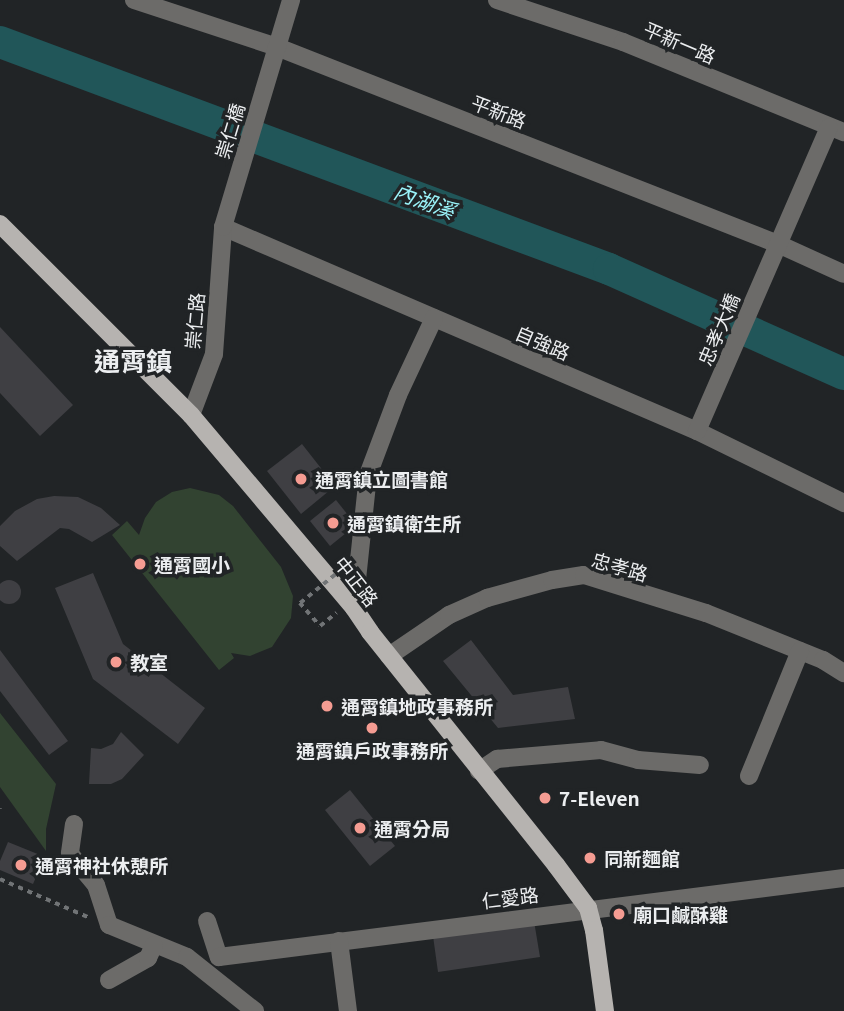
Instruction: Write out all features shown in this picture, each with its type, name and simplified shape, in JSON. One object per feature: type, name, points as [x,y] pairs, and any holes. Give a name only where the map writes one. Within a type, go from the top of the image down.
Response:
[{"type":"main road","name":"中正路","points":[[0,224],[191,415],[354,608],[587,908],[594,930],[605,1011]]},
{"type":"street","name":"平新路","points":[[134,0],[276,47],[778,244],[844,274]]},
{"type":"street","points":[[276,47],[291,0]]},
{"type":"street","name":"平新一路","points":[[497,0],[623,42],[837,130]]},
{"type":"street","name":"崇仁橋","points":[[223,227],[276,47]]},
{"type":"street","name":"忠孝大橋","points":[[697,431],[778,244],[837,130]]},
{"type":"street","name":"自強路","points":[[223,227],[697,431],[844,503]]},
{"type":"street","name":"崇仁路","points":[[191,415],[214,354],[223,227]]},
{"type":"street","points":[[354,608],[368,475],[398,395],[434,318]]},
{"type":"street","name":"忠孝路","points":[[389,656],[449,615],[487,598],[552,580],[584,575],[706,613],[800,651],[844,673]]},
{"type":"street","points":[[749,776],[800,651]]},
{"type":"street","points":[[479,771],[498,759],[601,750],[638,760],[700,765]]},
{"type":"street","points":[[74,824],[70,854],[96,885],[109,925],[187,957],[255,1011]]},
{"type":"street","name":"仁愛路","points":[[207,921],[219,957],[587,908],[844,878]]},
{"type":"street","points":[[339,941],[348,1011]]},
{"type":"street","points":[[109,980],[148,958],[154,945]]},
{"type":"path","points":[[320,626],[300,603],[343,568]]},
{"type":"path","points":[[0,879],[42,900],[109,925]]},
{"type":"green space","points":[[190,488],[219,495],[233,506],[281,567],[293,596],[291,618],[272,647],[250,656],[231,653],[234,658],[219,670],[112,535],[127,521],[139,535],[145,518],[156,502],[172,492]]},
{"type":"green space","points":[[0,713],[56,784],[46,829],[46,851],[0,787]]},
{"type":"building","points":[[0,327],[73,405],[40,436],[0,393]]},
{"type":"building","name":"通霄鎮立圖書館","points":[[302,444],[335,486],[301,514],[267,471]]},
{"type":"building","points":[[54,496],[78,497],[101,508],[120,525],[92,542],[69,529],[60,528],[17,561],[0,546],[0,526],[15,511],[37,499]]},
{"type":"building","name":"通霄鎮衛生所","points":[[336,500],[356,525],[330,546],[310,521]]},
{"type":"building","name":"教室","points":[[93,573],[123,644],[205,708],[178,744],[93,679],[55,588]]},
{"type":"building","points":[[9,580],[20,587],[21,592],[14,603],[9,604],[-2,597],[-3,592],[4,581]]},
{"type":"building","points":[[471,640],[513,695],[568,687],[575,719],[498,728],[443,661]]},
{"type":"building","points":[[0,650],[68,741],[49,755],[0,691]]},
{"type":"building","points":[[121,732],[144,755],[122,779],[111,784],[89,784],[91,748],[101,749],[113,744]]},
{"type":"building","name":"通霄分局","points":[[350,790],[395,846],[370,866],[325,810]]},
{"type":"building","name":"通霄神社休憩所","points":[[8,842],[45,857],[33,884],[0,870],[0,861]]},
{"type":"building","points":[[534,921],[540,957],[438,972],[433,936]]},
{"type":"waterway","name":"內湖溪","points":[[0,42],[609,269],[844,374]]},
{"type":"place","name":"通霄鎮立圖書館","points":[[301,479]]},
{"type":"place","name":"通霄鎮衛生所","points":[[333,523]]},
{"type":"place","name":"通霄國小","points":[[140,564]]},
{"type":"place","name":"教室","points":[[116,662]]},
{"type":"place","name":"通霄鎮地政事務所","points":[[327,706]]},
{"type":"place","name":"通霄鎮戶政事務所","points":[[372,728]]},
{"type":"place","name":"7-Eleven","points":[[545,798]]},
{"type":"place","name":"通霄分局","points":[[360,828]]},
{"type":"place","name":"同新麵館","points":[[590,858]]},
{"type":"place","name":"通霄神社休憩所","points":[[21,865]]},
{"type":"place","name":"廟口鹹酥雞","points":[[619,914]]},
{"type":"district","name":"通霄鎮","points":[[133,360]]}]
